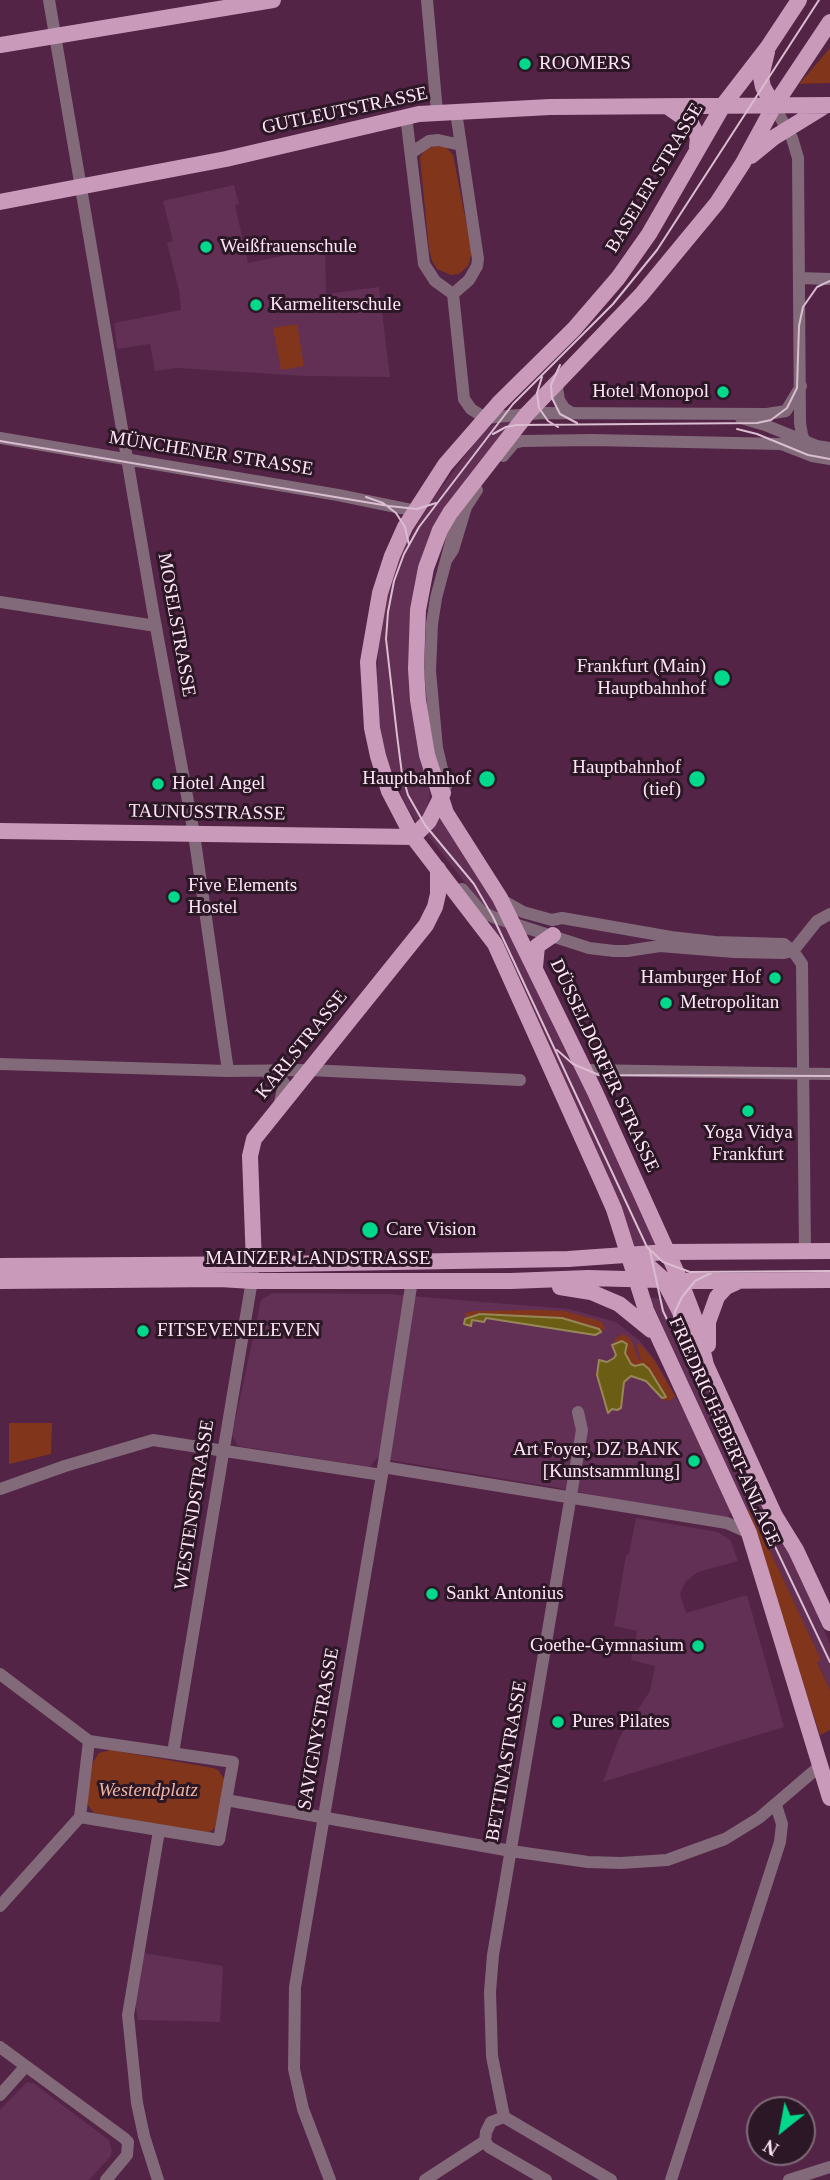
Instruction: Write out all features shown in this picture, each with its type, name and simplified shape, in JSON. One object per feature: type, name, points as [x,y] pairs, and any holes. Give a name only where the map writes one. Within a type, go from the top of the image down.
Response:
[{"type":"main road","points":[[0,45],[274,0]]},
{"type":"main road","name":"BASELER STRASSE","points":[[629,1256],[603,1184],[495,944],[413,837],[389,791],[378,756],[369,699],[368,662],[380,593],[392,555],[445,465],[485,418],[574,329],[618,278],[649,234],[724,104],[768,47],[799,0]]},
{"type":"main road","points":[[527,414],[641,295],[717,203],[743,163],[774,106],[830,22]]},
{"type":"main road","points":[[768,47],[761,77],[774,106]]},
{"type":"main road","points":[[743,163],[773,138],[829,105]]},
{"type":"main road","name":"GUTLEUTSTRASSE","points":[[0,202],[226,159],[406,116],[437,112],[550,107],[829,105]]},
{"type":"main road","points":[[666,106],[691,122],[698,137],[698,147]]},
{"type":"main road","name":"DÜSSELDORFER STRASSE","points":[[527,414],[450,513],[440,530],[426,568],[418,610],[416,669],[427,755],[463,843],[500,898],[535,967],[680,1280]]},
{"type":"main road","points":[[413,837],[429,821],[443,792]]},
{"type":"main road","name":"TAUNUSSTRASSE","points":[[0,831],[413,837]]},
{"type":"main road","name":"KARLSTRASSE","points":[[254,1264],[251,1149],[254,1139],[426,925],[438,894],[433,863]]},
{"type":"main road","points":[[535,967],[537,946],[540,941],[553,935]]},
{"type":"main road","points":[[668,1252],[830,1251]]},
{"type":"main road","name":"MAINZER LANDSTRASSE","points":[[0,1266],[554,1259],[668,1252]]},
{"type":"main road","points":[[629,1256],[644,1262],[663,1279],[706,1365]]},
{"type":"main road","name":"FRIEDRICH-EBERT-ANLAGE","points":[[629,1256],[646,1310],[749,1533],[825,1761],[830,1798]]},
{"type":"main road","points":[[680,1280],[830,1280]]},
{"type":"main road","name":"MAINZER LANDSTRASSE","points":[[0,1281],[680,1280]]},
{"type":"main road","name":"FRIEDRICH-EBERT-ANLAGE","points":[[680,1280],[706,1365],[775,1516],[796,1550],[830,1623]]},
{"type":"main road","points":[[511,1281],[567,1287],[598,1295],[629,1311],[661,1340]]},
{"type":"main road","points":[[706,1365],[708,1322],[712,1309],[721,1292],[740,1281]]},
{"type":"street","name":"MOSELSTRASSE","points":[[49,0],[194,834],[228,1070]]},
{"type":"street","points":[[427,0],[437,112]]},
{"type":"street","points":[[774,106],[792,138],[798,158],[802,386],[800,423],[812,456]]},
{"type":"street","points":[[453,294],[469,280],[477,266],[456,112]]},
{"type":"street","points":[[406,116],[424,264],[435,281],[453,294],[464,399],[471,409],[485,418],[572,413],[767,414],[784,411],[791,405],[802,386]]},
{"type":"street","points":[[411,153],[429,141],[438,140],[461,145]]},
{"type":"street","points":[[800,278],[830,279]]},
{"type":"street","points":[[562,375],[557,388],[559,400],[564,408],[572,413]]},
{"type":"street","points":[[700,412],[750,420],[806,442],[830,448]]},
{"type":"street","points":[[750,420],[757,430],[756,438],[750,443]]},
{"type":"street","name":"MÜNCHENER STRASSE","points":[[0,438],[338,495],[416,511]]},
{"type":"street","points":[[447,559],[453,550],[469,500],[514,443],[564,440],[781,443],[812,456],[830,459]]},
{"type":"street","points":[[443,792],[436,748],[430,671],[436,598],[452,538],[450,513]]},
{"type":"street","points":[[0,601],[156,626]]},
{"type":"street","points":[[433,863],[456,882],[481,911],[512,923],[589,948],[614,951],[636,950],[659,940]]},
{"type":"street","points":[[500,898],[523,912],[552,920],[562,918],[640,932],[659,940],[734,952],[793,951],[817,921],[830,914]]},
{"type":"street","points":[[636,950],[643,944],[644,938],[640,932]]},
{"type":"street","points":[[793,951],[802,964],[805,1252]]},
{"type":"street","points":[[0,1064],[309,1070],[520,1080]]},
{"type":"street","points":[[260,1070],[283,1080],[284,1090],[278,1108]]},
{"type":"street","points":[[583,1070],[830,1074]]},
{"type":"street","name":"WESTENDSTRASSE","points":[[173,1753],[254,1264]]},
{"type":"street","name":"SAVIGNYSTRASSE","points":[[330,2180],[303,2109],[294,2069],[295,1987],[383,1471],[412,1280]]},
{"type":"street","name":"BETTINASTRASSE","points":[[504,2117],[492,2056],[490,1992],[582,1430],[578,1412]]},
{"type":"street","points":[[0,1489],[153,1440],[477,1482],[727,1523],[749,1533]]},
{"type":"street","points":[[0,1674],[89,1741],[233,1762],[219,1840],[80,1817]]},
{"type":"street","points":[[0,1906],[80,1817],[89,1741]]},
{"type":"street","points":[[226,1800],[511,1851],[588,1862],[621,1863],[667,1860],[725,1839],[776,1805],[825,1761]]},
{"type":"street","points":[[671,2180],[780,1842],[782,1824],[776,1805]]},
{"type":"street","points":[[159,1832],[128,2015],[137,2102],[144,2136],[159,2180]]},
{"type":"street","points":[[0,2047],[128,2142],[124,2161],[106,2180]]},
{"type":"street","points":[[0,2095],[24,2067]]},
{"type":"street","points":[[546,2180],[489,2147],[485,2141],[491,2122],[504,2117],[611,2180]]},
{"type":"street","points":[[425,2180],[485,2141]]},
{"type":"street","points":[[789,2180],[830,2167]]},
{"type":"shaded area","points":[[234,185],[239,204],[235,205],[248,263],[296,253],[296,247],[325,240],[326,294],[379,287],[390,377],[305,376],[177,368],[155,371],[150,344],[117,349],[114,323],[181,310],[179,290],[167,243],[173,241],[163,201]]},
{"type":"shaded area","points":[[514,421],[432,532],[412,712],[430,795],[425,815],[417,823],[389,767],[377,702],[378,649],[389,588],[398,560],[416,526],[471,448],[478,433],[493,425]]},
{"type":"shaded area","points":[[442,815],[485,883],[509,929],[563,1046],[592,1097],[657,1245],[630,1246],[621,1210],[492,924],[482,904],[425,832]]},
{"type":"shaded area","points":[[272,1293],[386,1294],[569,1309],[616,1322],[640,1341],[655,1360],[699,1438],[731,1512],[726,1521],[559,1488],[377,1458],[370,1467],[238,1446],[232,1435],[261,1300]]},
{"type":"shaded area","points":[[650,1298],[668,1299],[688,1350],[751,1488],[790,1554],[830,1644],[830,1690],[817,1661],[820,1659],[773,1557],[746,1510]]},
{"type":"shaded area","points":[[480,1314],[562,1318],[599,1329],[601,1332],[595,1335],[486,1318],[484,1322],[472,1320],[471,1326],[464,1324],[465,1319]]},
{"type":"shaded area","points":[[622,1341],[627,1344],[625,1353],[631,1364],[643,1364],[649,1369],[666,1397],[662,1398],[646,1381],[631,1376],[624,1382],[621,1408],[612,1409],[608,1413],[597,1375],[599,1360],[607,1362],[614,1358],[616,1355],[612,1345]]},
{"type":"shaded area","name":"Goethe-Gymnasium","points":[[636,1518],[718,1532],[731,1541],[738,1561],[698,1572],[686,1581],[680,1594],[686,1613],[747,1595],[784,1727],[603,1782],[619,1738],[650,1691],[655,1666],[631,1660],[637,1631],[614,1626],[626,1555],[629,1554]]},
{"type":"shaded area","points":[[144,1953],[223,1966],[220,2022],[138,2020],[135,2002]]},
{"type":"shaded area","points":[[27,2082],[33,2083],[109,2140],[112,2151],[110,2157],[89,2180],[0,2180],[0,2110]]},
{"type":"green space","points":[[830,48],[830,83],[799,84]]},
{"type":"green space","points":[[446,147],[453,155],[472,252],[468,266],[459,274],[451,275],[437,269],[429,249],[420,158],[425,149]]},
{"type":"green space","points":[[297,324],[304,366],[281,370],[273,328]]},
{"type":"green space","points":[[474,1311],[564,1311],[590,1318],[602,1322],[605,1328],[601,1332],[599,1329],[562,1318],[480,1314],[465,1319],[465,1313]]},
{"type":"green space","points":[[623,1334],[630,1338],[639,1360],[639,1343],[654,1360],[675,1396],[671,1400],[664,1401],[639,1366],[632,1364],[625,1353],[614,1344],[616,1338]]},
{"type":"green space","points":[[9,1423],[52,1423],[51,1454],[9,1464]]},
{"type":"green space","points":[[748,1509],[821,1660],[817,1662],[830,1690],[830,1730],[820,1735],[746,1510]]},
{"type":"green space","name":"Westendplatz","points":[[111,1750],[218,1770],[225,1780],[215,1828],[208,1833],[94,1813],[87,1799],[93,1762],[99,1753]]},
{"type":"tram line","points":[[819,0],[657,250],[613,304],[513,404],[419,527],[404,554],[394,581],[386,639],[402,774],[408,795],[425,825],[474,884],[493,917],[647,1247],[663,1262],[690,1272],[830,1271]]},
{"type":"tram line","points":[[493,434],[517,425],[757,423],[771,420],[787,408],[797,388],[799,326],[803,307],[817,287],[830,281]]},
{"type":"tram line","points":[[560,365],[551,385],[552,398],[560,414],[577,423]]},
{"type":"tram line","points":[[542,377],[537,393],[539,408],[548,421],[558,427]]},
{"type":"tram line","points":[[737,429],[757,434],[808,455],[830,459]]},
{"type":"tram line","points":[[0,441],[389,506],[417,509],[436,503]]},
{"type":"tram line","points":[[366,497],[383,503],[396,513],[405,527],[409,545]]},
{"type":"tram line","points":[[557,1050],[573,1064],[599,1075],[830,1076]]},
{"type":"tram line","points":[[650,1251],[663,1311],[830,1662]]},
{"type":"tram line","points":[[672,1330],[675,1312],[682,1297],[695,1281],[711,1273]]},
{"type":"place","name":"ROOMERS","points":[[525,64]]},
{"type":"place","name":"Weißfrauenschule","points":[[206,247]]},
{"type":"place","name":"Karmeliterschule","points":[[256,305]]},
{"type":"place","name":"Hotel Monopol","points":[[723,392]]},
{"type":"place","name":"Frankfurt (Main) Hauptbahnhof","points":[[722,678]]},
{"type":"place","name":"Hauptbahnhof","points":[[487,779]]},
{"type":"place","name":"Hauptbahnhof (tief)","points":[[697,779]]},
{"type":"place","name":"Hotel Angel","points":[[158,784]]},
{"type":"place","name":"Five Elements Hostel","points":[[174,897]]},
{"type":"place","name":"Hamburger Hof","points":[[775,978]]},
{"type":"place","name":"Metropolitan","points":[[666,1003]]},
{"type":"place","name":"Yoga Vidya Frankfurt","points":[[748,1111]]},
{"type":"place","name":"Care Vision","points":[[370,1230]]},
{"type":"place","name":"FITSEVENELEVEN","points":[[143,1331]]},
{"type":"place","name":"Art Foyer, DZ BANK [Kunstsammlung]","points":[[694,1461]]},
{"type":"place","name":"Sankt Antonius","points":[[432,1594]]},
{"type":"place","name":"Goethe-Gymnasium","points":[[698,1646]]},
{"type":"place","name":"Pures Pilates","points":[[558,1722]]}]
